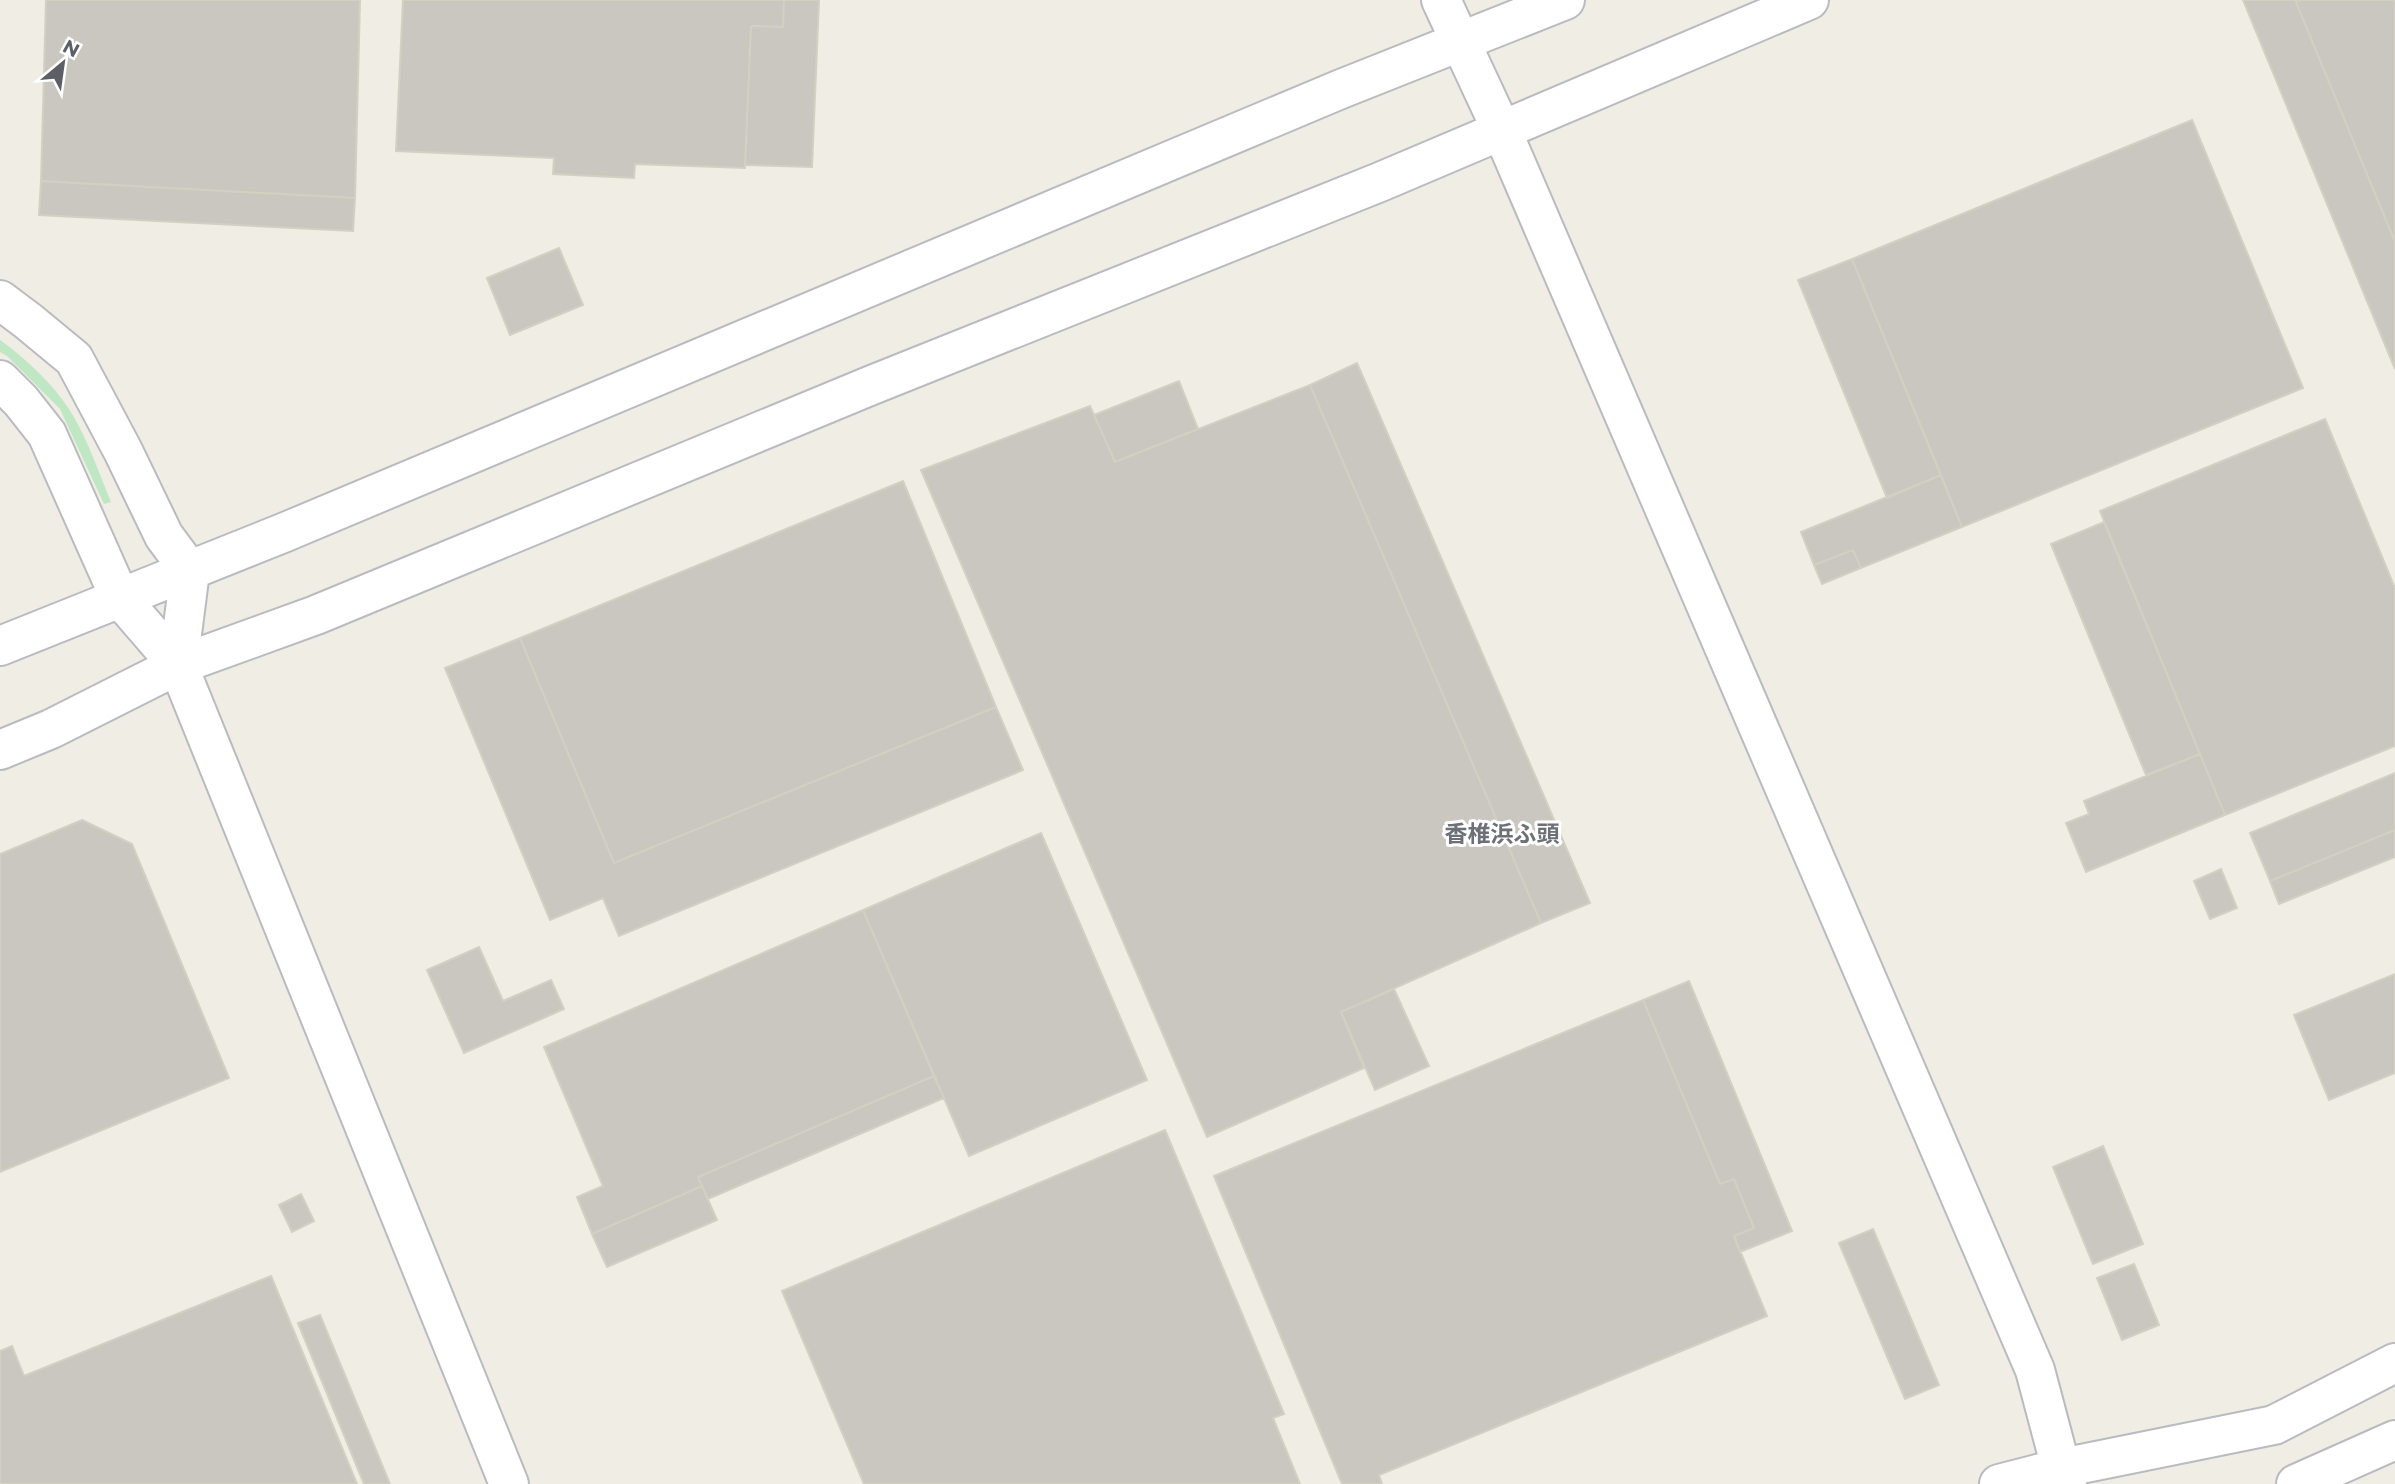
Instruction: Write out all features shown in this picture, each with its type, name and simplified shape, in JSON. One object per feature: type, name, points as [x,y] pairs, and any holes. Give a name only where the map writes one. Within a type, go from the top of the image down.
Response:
[{"type":"street","points":[[1441,0],[1502,131],[2035,1370],[2064,1476]]},
{"type":"street","points":[[0,646],[190,571],[1328,94],[1565,0]]},
{"type":"street","points":[[0,750],[51,729],[178,665],[316,615],[872,385],[1380,183],[1809,0]]},
{"type":"street","points":[[0,300],[74,359],[123,450],[163,536],[190,571],[178,665]]},
{"type":"street","points":[[0,380],[47,434],[120,598],[178,665],[509,1484]]},
{"type":"street","points":[[1999,1484],[2064,1476],[2274,1425],[2395,1363]]},
{"type":"street","points":[[2296,1484],[2395,1440]]},
{"type":"green space","points":[[0,340],[38,372],[69,409],[87,443],[111,502],[104,504],[60,409],[0,352]]},
{"type":"building","points":[[46,0],[360,0],[355,198],[41,181]]},
{"type":"building","points":[[403,0],[784,0],[783,27],[751,26],[745,168],[635,164],[634,178],[553,174],[554,158],[396,151]]},
{"type":"building","points":[[784,0],[819,0],[812,167],[745,165],[751,26],[783,27]]},
{"type":"building","points":[[2243,0],[2301,0],[2296,2],[2395,242],[2395,369]]},
{"type":"building","points":[[2395,0],[2395,242],[2296,2]]},
{"type":"building","points":[[2192,120],[2303,388],[1962,527],[1852,259]]},
{"type":"building","points":[[41,181],[355,198],[353,231],[39,215]]},
{"type":"building","points":[[559,248],[583,305],[510,335],[487,278]]},
{"type":"building","points":[[1852,259],[1941,475],[1887,498],[1798,280]]},
{"type":"building","points":[[1357,363],[1590,903],[1541,923],[1310,385]]},
{"type":"building","points":[[1179,381],[1198,429],[1115,462],[1094,415]]},
{"type":"building","points":[[1310,385],[1541,923],[1341,1012],[1364,1068],[1207,1137],[921,470],[1090,406],[1115,462]]},
{"type":"building","points":[[2325,419],[2395,588],[2395,746],[2225,815],[2100,511]]},
{"type":"building","points":[[1941,475],[1962,527],[1861,568],[1853,550],[1814,565],[1801,532]]},
{"type":"building","points":[[903,481],[996,707],[614,863],[520,638]]},
{"type":"building","points":[[2104,522],[2200,754],[2146,775],[2051,544]]},
{"type":"building","points":[[1853,550],[1861,568],[1822,584],[1814,565]]},
{"type":"building","points":[[520,638],[614,863],[996,707],[1023,770],[619,936],[603,898],[550,920],[445,668]]},
{"type":"building","points":[[2200,754],[2225,815],[2086,872],[2066,823],[2089,814],[2084,801]]},
{"type":"building","points":[[2395,773],[2395,830],[2270,881],[2250,833]]},
{"type":"building","points":[[82,820],[132,844],[229,1078],[0,1172],[0,854]]},
{"type":"building","points":[[2395,830],[2395,857],[2279,904],[2270,881]]},
{"type":"building","points":[[1041,833],[1147,1080],[969,1156],[863,910]]},
{"type":"building","points":[[2221,869],[2237,908],[2210,919],[2194,881]]},
{"type":"building","points":[[863,910],[934,1076],[698,1177],[702,1186],[592,1234],[577,1197],[603,1186],[544,1047]]},
{"type":"building","points":[[479,947],[503,1001],[551,980],[564,1009],[464,1053],[427,970]]},
{"type":"building","points":[[2395,974],[2395,1073],[2329,1100],[2294,1015]]},
{"type":"building","points":[[1689,981],[1792,1231],[1740,1252],[1734,1236],[1754,1228],[1734,1179],[1720,1184],[1643,1000]]},
{"type":"building","points":[[1394,989],[1429,1066],[1375,1090],[1341,1012]]},
{"type":"building","points":[[1643,1000],[1720,1184],[1734,1179],[1754,1228],[1734,1236],[1767,1316],[1379,1475],[1382,1484],[1342,1484],[1214,1176]]},
{"type":"building","points":[[934,1076],[944,1098],[708,1199],[698,1177]]},
{"type":"building","points":[[1165,1130],[1284,1414],[1273,1418],[1300,1484],[864,1484],[782,1291]]},
{"type":"building","points":[[2103,1146],[2143,1244],[2093,1264],[2053,1167]]},
{"type":"building","points":[[702,1186],[717,1220],[607,1267],[592,1234]]},
{"type":"building","points":[[301,1194],[314,1221],[292,1232],[279,1205]]},
{"type":"building","points":[[1873,1229],[1939,1385],[1905,1399],[1839,1243]]},
{"type":"building","points":[[2134,1264],[2159,1325],[2122,1340],[2097,1278]]},
{"type":"building","points":[[271,1276],[357,1484],[0,1484],[0,1351],[12,1346],[24,1376]]},
{"type":"building","points":[[320,1315],[390,1484],[364,1484],[298,1323]]},
{"type":"district","name":"香椎浜ふ頭","points":[[1502,834]]}]
